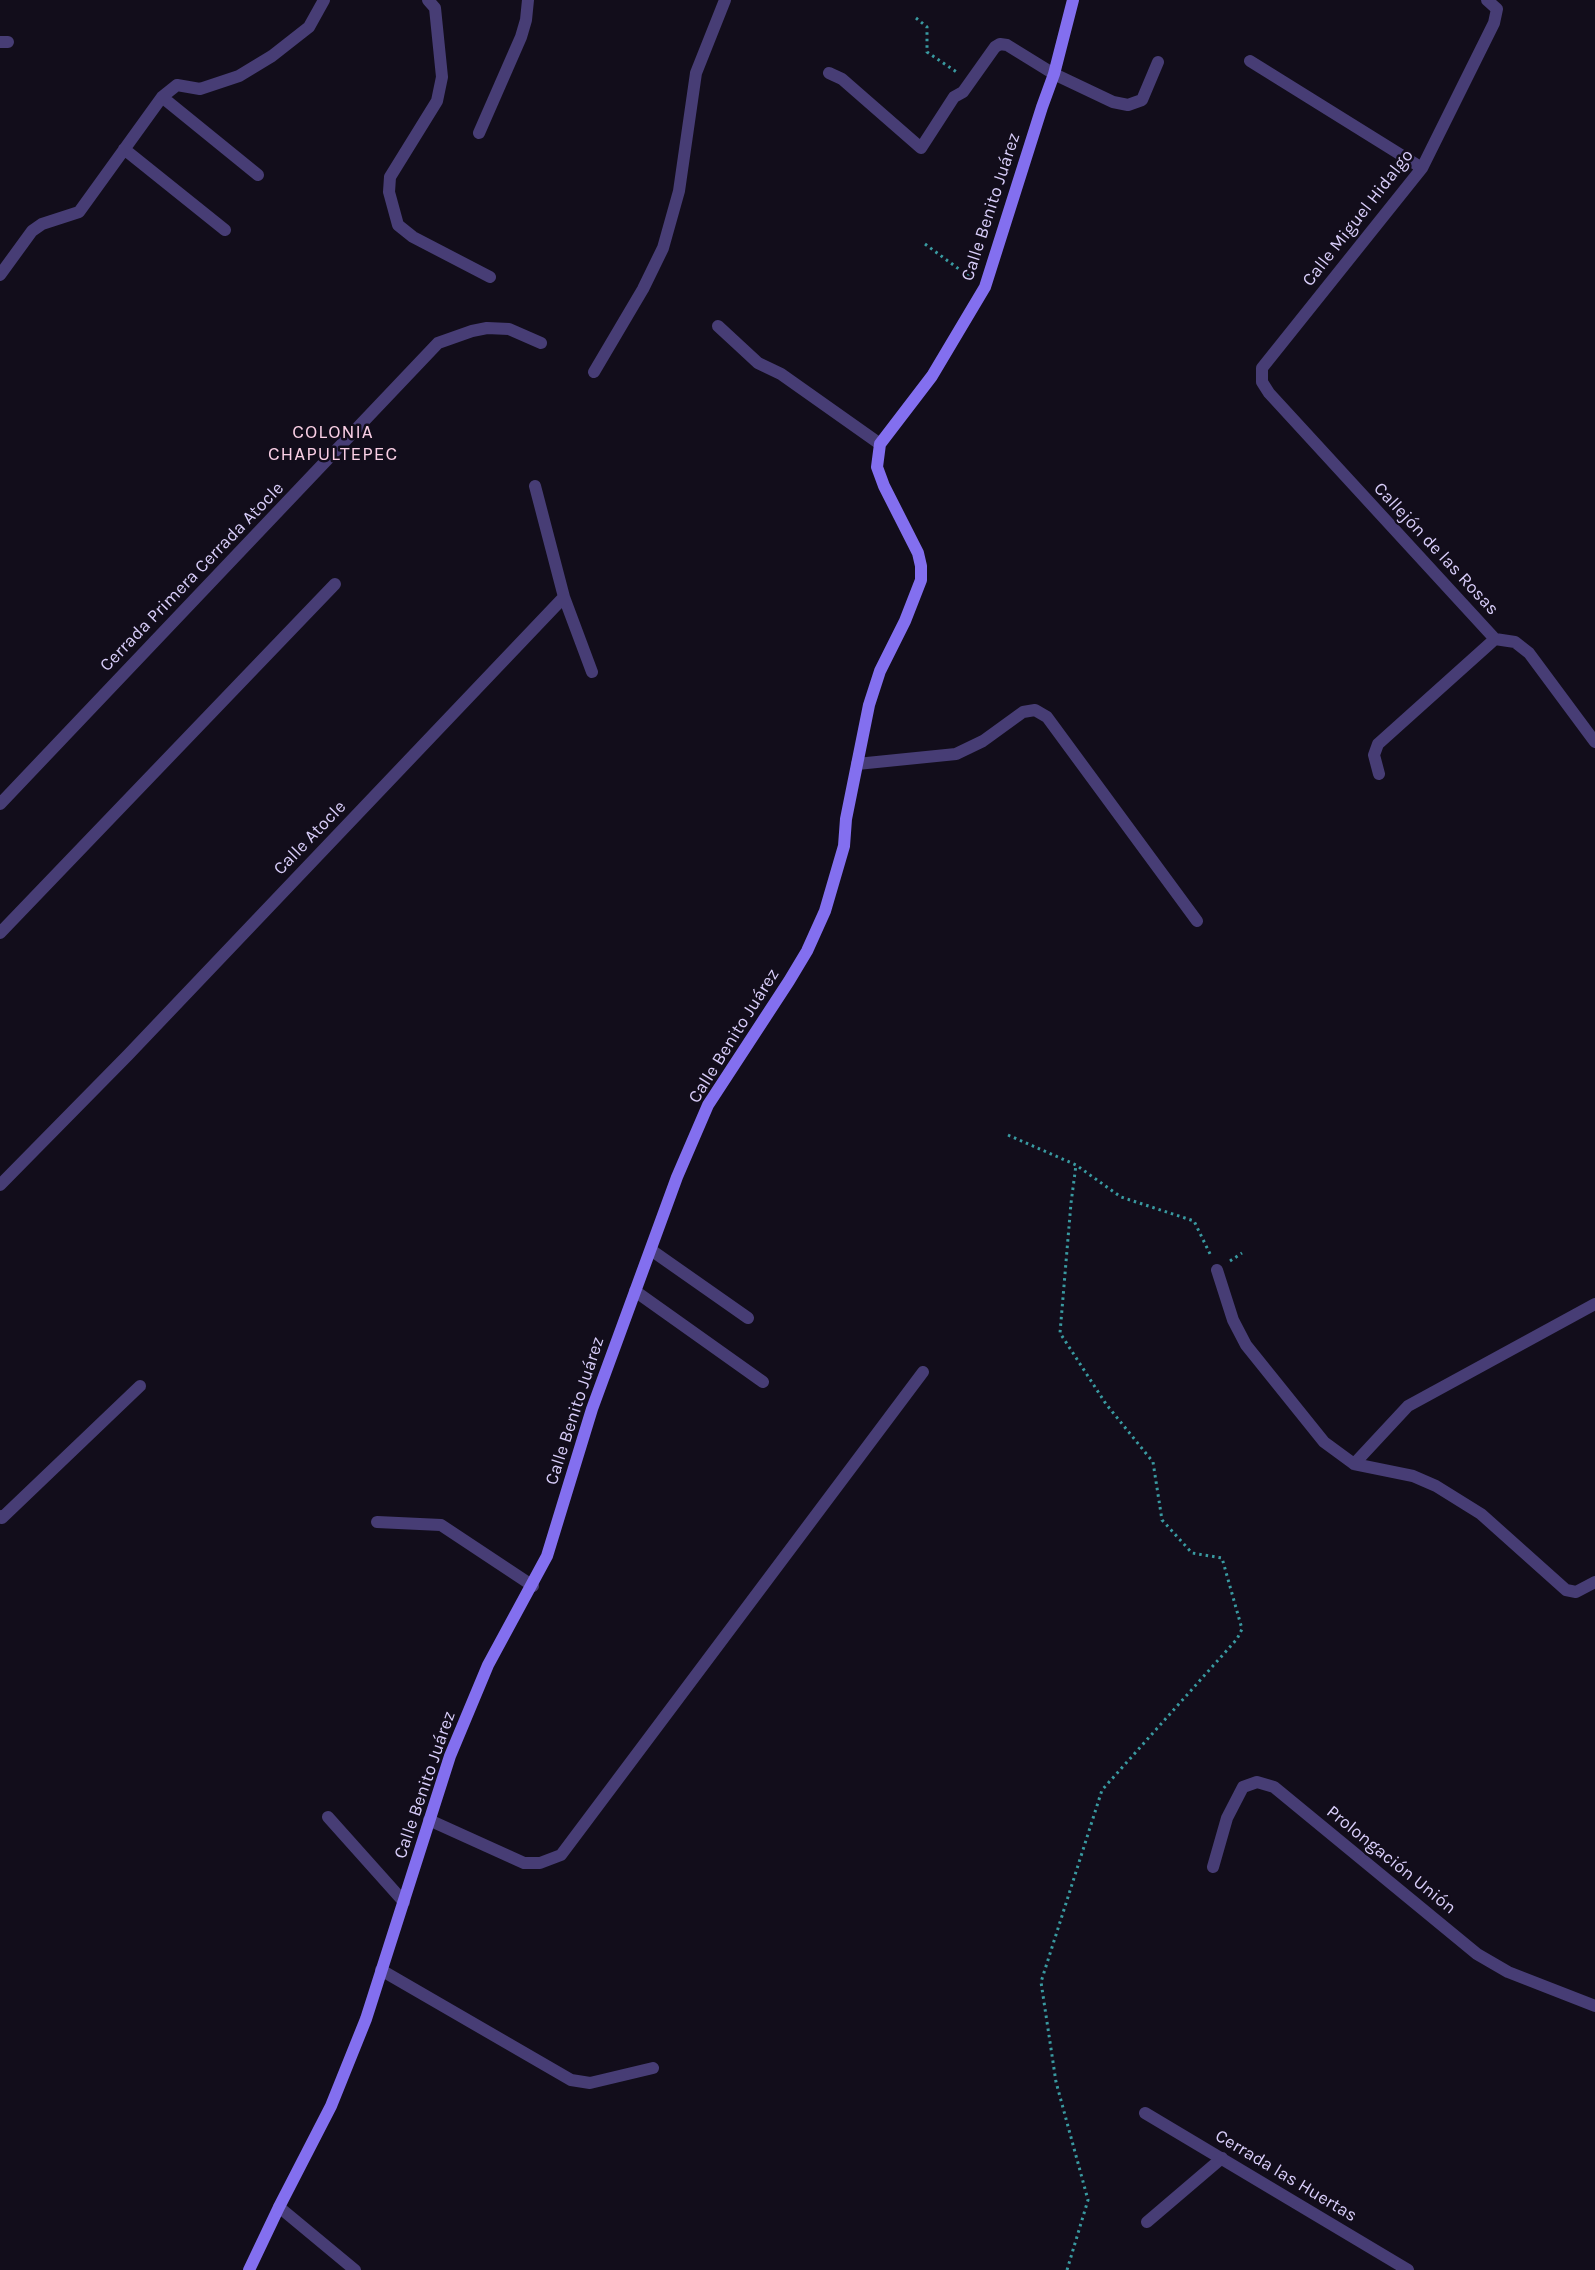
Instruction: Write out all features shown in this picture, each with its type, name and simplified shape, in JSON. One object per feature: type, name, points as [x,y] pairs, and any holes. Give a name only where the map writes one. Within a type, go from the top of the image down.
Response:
[{"type":"street","points":[[0,275],[32,231],[42,224],[78,212],[162,97],[177,86],[200,89],[239,76],[272,56],[309,27],[324,0]]},
{"type":"street","points":[[428,0],[434,8],[442,77],[437,101],[390,177],[389,192],[398,225],[412,237],[490,277]]},
{"type":"street","points":[[479,133],[521,37],[526,20],[528,0]]},
{"type":"street","points":[[594,372],[643,289],[663,248],[679,191],[696,73],[725,0]]},
{"type":"street","name":"Calle Benito Juárez","points":[[249,2270],[331,2106],[366,2020],[450,1756],[488,1665],[533,1586],[547,1556],[592,1409],[677,1177],[708,1105],[789,981],[807,951],[825,911],[844,846],[846,819],[874,688],[905,621],[920,580],[921,566],[918,553],[884,486],[877,467],[880,444],[932,376],[985,287],[1054,74],[1073,0]]},
{"type":"street","name":"Calle Miguel Hidalgo","points":[[1262,368],[1422,168],[1494,23],[1497,9],[1487,0]]},
{"type":"street","points":[[829,73],[842,79],[921,148],[954,97],[963,92],[972,82],[995,47],[1000,44],[1007,46],[1054,74],[1113,102],[1128,106],[1142,100],[1158,62]]},
{"type":"street","points":[[1250,61],[1422,168]]},
{"type":"street","points":[[162,97],[258,175]]},
{"type":"street","points":[[124,149],[225,230]]},
{"type":"street","points":[[718,326],[758,363],[781,374],[880,444]]},
{"type":"street","name":"Cerrada Primera Cerrada Atocle","points":[[0,804],[438,343],[472,331],[487,328],[508,329],[542,344]]},
{"type":"street","name":"Callejón de las Rosas","points":[[1262,368],[1262,382],[1269,393],[1495,639],[1515,642],[1529,653],[1595,742]]},
{"type":"street","points":[[535,486],[564,597],[592,672]]},
{"type":"street","points":[[0,933],[335,584]]},
{"type":"street","name":"Calle Atocle","points":[[0,1185],[128,1055],[564,597]]},
{"type":"street","points":[[1379,774],[1374,755],[1378,744],[1495,639]]},
{"type":"street","points":[[857,764],[956,754],[983,741],[1023,712],[1035,710],[1046,717],[1197,921]]},
{"type":"street","points":[[651,1250],[748,1318]]},
{"type":"street","points":[[1217,1270],[1233,1320],[1246,1345],[1324,1442],[1354,1464],[1413,1476],[1436,1486],[1481,1514],[1566,1590],[1576,1592],[1595,1582]]},
{"type":"street","points":[[635,1291],[763,1382]]},
{"type":"street","points":[[1354,1464],[1408,1406],[1595,1304]]},
{"type":"street","points":[[429,1820],[524,1863],[540,1863],[561,1855],[923,1372]]},
{"type":"street","points":[[0,1516],[2,1518],[140,1386]]},
{"type":"street","points":[[377,1522],[442,1525],[533,1586]]},
{"type":"street","name":"Prolongación Unión","points":[[1213,1867],[1227,1818],[1243,1787],[1256,1782],[1274,1787],[1477,1954],[1508,1972],[1595,2006]]},
{"type":"street","points":[[328,1817],[404,1902]]},
{"type":"street","points":[[381,1970],[571,2080],[590,2083],[652,2068]]},
{"type":"street","name":"Cerrada las Huertas","points":[[1145,2113],[1408,2270]]},
{"type":"street","points":[[1147,2222],[1222,2158]]},
{"type":"street","points":[[279,2207],[355,2270]]},
{"type":"path","points":[[916,18],[927,27],[927,52],[972,82]]},
{"type":"path","points":[[925,244],[985,287]]},
{"type":"path","points":[[1008,1135],[1076,1165],[1121,1197],[1194,1221],[1217,1270]]},
{"type":"path","points":[[1066,2270],[1088,2200],[1056,2082],[1041,1982],[1102,1790],[1238,1639],[1242,1629],[1222,1558],[1192,1553],[1162,1520],[1153,1462],[1106,1404],[1060,1333],[1076,1165]]},
{"type":"district","name":"COLONIA CHAPULTEPEC","points":[[333,444]]}]
